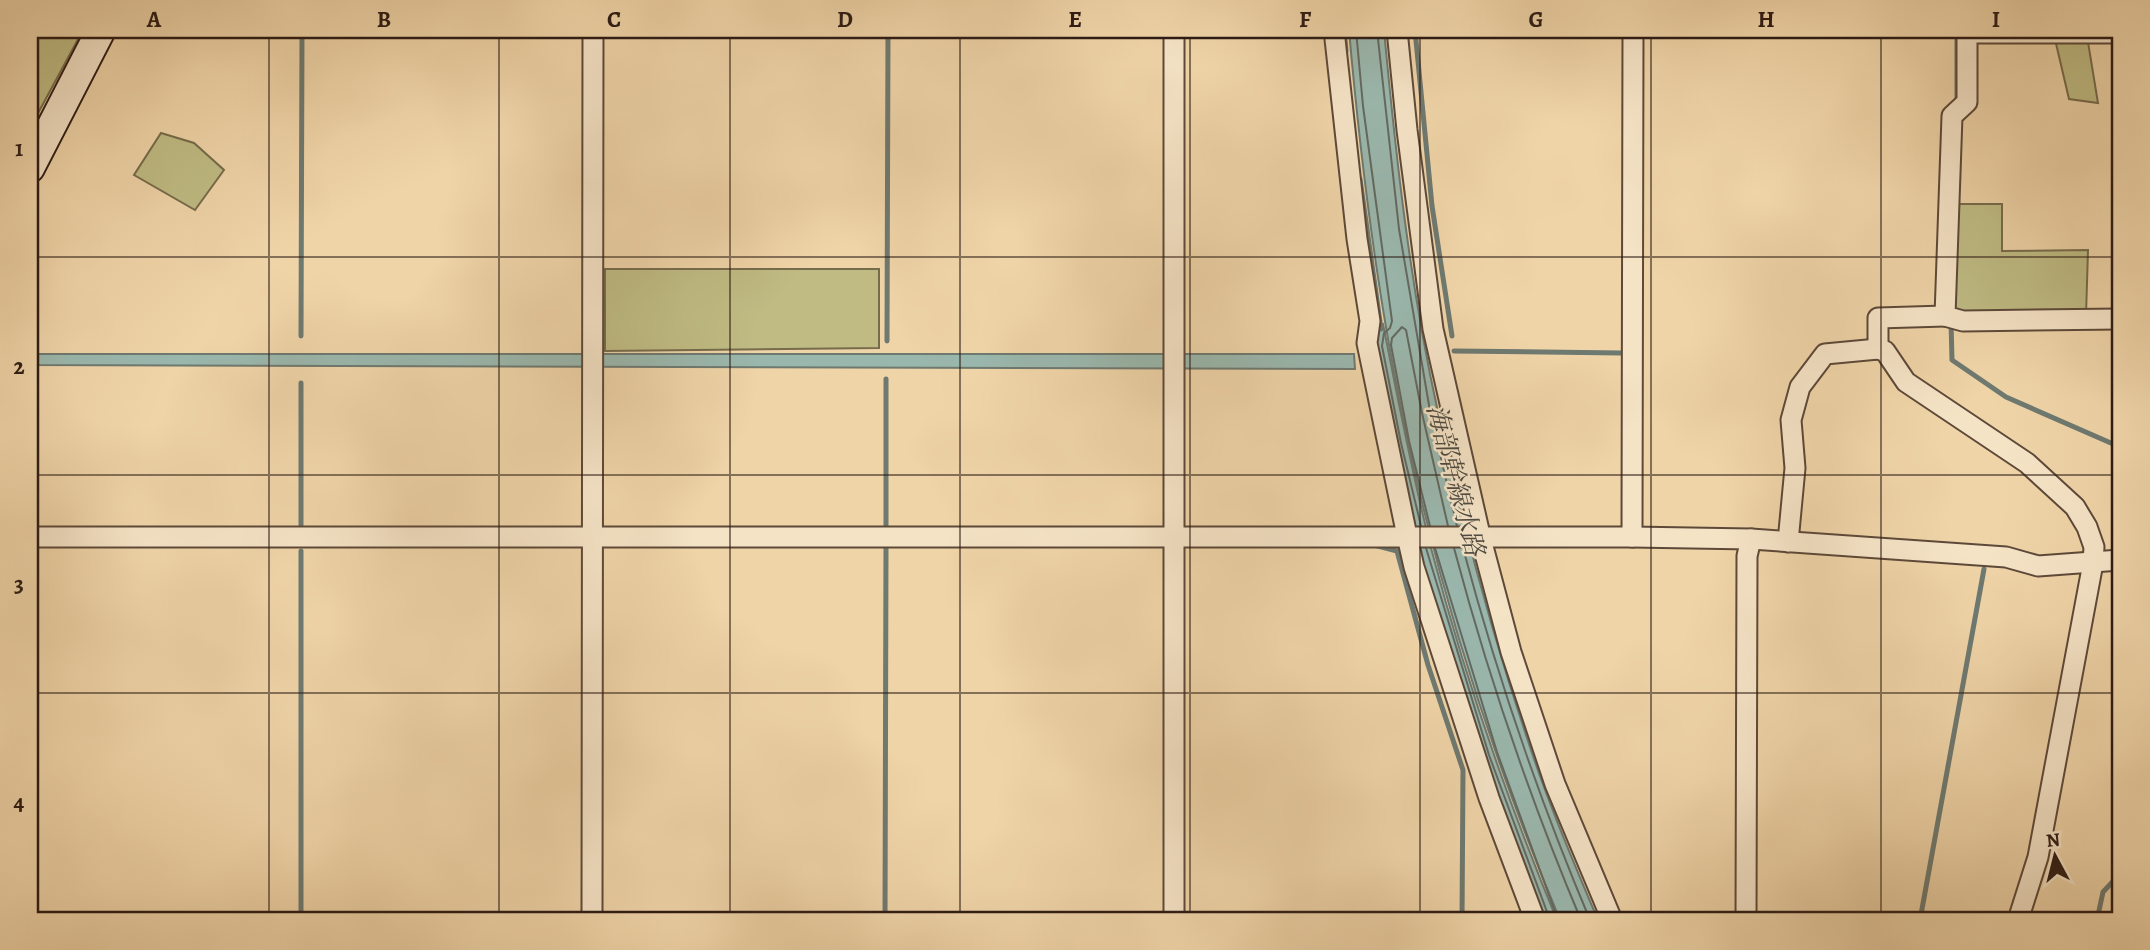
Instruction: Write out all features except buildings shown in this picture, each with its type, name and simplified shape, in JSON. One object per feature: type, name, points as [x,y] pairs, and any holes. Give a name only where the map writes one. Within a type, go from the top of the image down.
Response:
[{"type":"main road","points":[[30,168],[101,30]]},
{"type":"street","points":[[592,920],[593,30]]},
{"type":"street","points":[[1174,30],[1174,920]]},
{"type":"street","points":[[1334,30],[1357,239],[1370,321],[1367,343],[1414,567],[1489,798],[1535,920]]},
{"type":"street","points":[[1397,30],[1433,330],[1481,539],[1511,652],[1546,758],[1612,920]]},
{"type":"street","points":[[1632,537],[1633,30]]},
{"type":"street","points":[[1945,316],[1952,117],[1967,102],[1967,31],[2120,33]]},
{"type":"street","points":[[1878,348],[1878,318],[1945,316],[1963,321],[2120,319]]},
{"type":"street","points":[[1788,542],[1796,468],[1791,420],[1800,387],[1825,354],[1878,348],[1885,351],[1906,382],[2028,463],[2075,508],[2087,527],[2094,547],[2094,563],[2038,857],[2018,920]]},
{"type":"street","points":[[30,537],[1632,537],[1751,539],[2007,557],[2038,566],[2120,560]]},
{"type":"street","points":[[1746,920],[1747,556],[1751,539]]},
{"type":"shaded area","points":[[30,30],[83,30],[30,128]]},
{"type":"shaded area","points":[[2054,35],[2087,36],[2098,103],[2069,99]]},
{"type":"shaded area","points":[[161,133],[194,143],[224,170],[195,210],[134,175]]},
{"type":"shaded area","points":[[1955,204],[2002,204],[2002,251],[2088,250],[2086,316],[1953,315]]},
{"type":"shaded area","points":[[605,269],[879,269],[879,348],[605,351]]},
{"type":"water","points":[[1349,30],[1384,30],[1412,270],[1428,365],[1457,494],[1489,617],[1527,738],[1598,920],[1560,920],[1514,803],[1454,621],[1421,498],[1387,336],[1365,183]]},
{"type":"water","points":[[1383,324],[1405,436],[1444,595],[1504,783],[1557,920],[1544,920],[1446,646],[1420,553],[1375,345],[1377,325]]},
{"type":"water","points":[[30,354],[1354,354],[1355,369],[30,365]]},
{"type":"waterway","points":[[301,336],[302,30]]},
{"type":"waterway","points":[[887,341],[888,30]]},
{"type":"waterway","points":[[1344,30],[1346,51]]},
{"type":"waterway","points":[[1415,30],[1432,206],[1452,336]]},
{"type":"waterway","points":[[1957,36],[1957,103]]},
{"type":"waterway","points":[[1360,179],[1381,329]]},
{"type":"waterway","points":[[1951,322],[1952,360],[2006,397],[2120,447]]},
{"type":"waterway","points":[[1454,351],[1621,353]]},
{"type":"waterway","points":[[886,379],[886,528]]},
{"type":"waterway","points":[[301,383],[301,525]]},
{"type":"waterway","points":[[1374,545],[1397,551],[1428,665],[1463,770],[1462,920]]},
{"type":"waterway","points":[[885,920],[886,546]]},
{"type":"waterway","points":[[301,551],[301,920]]},
{"type":"waterway","points":[[1920,920],[1984,569]]},
{"type":"waterway","points":[[2097,920],[2103,892],[2120,874]]},
{"type":"water label","name":"海部幹線水路","points":[[1456,480]]}]
